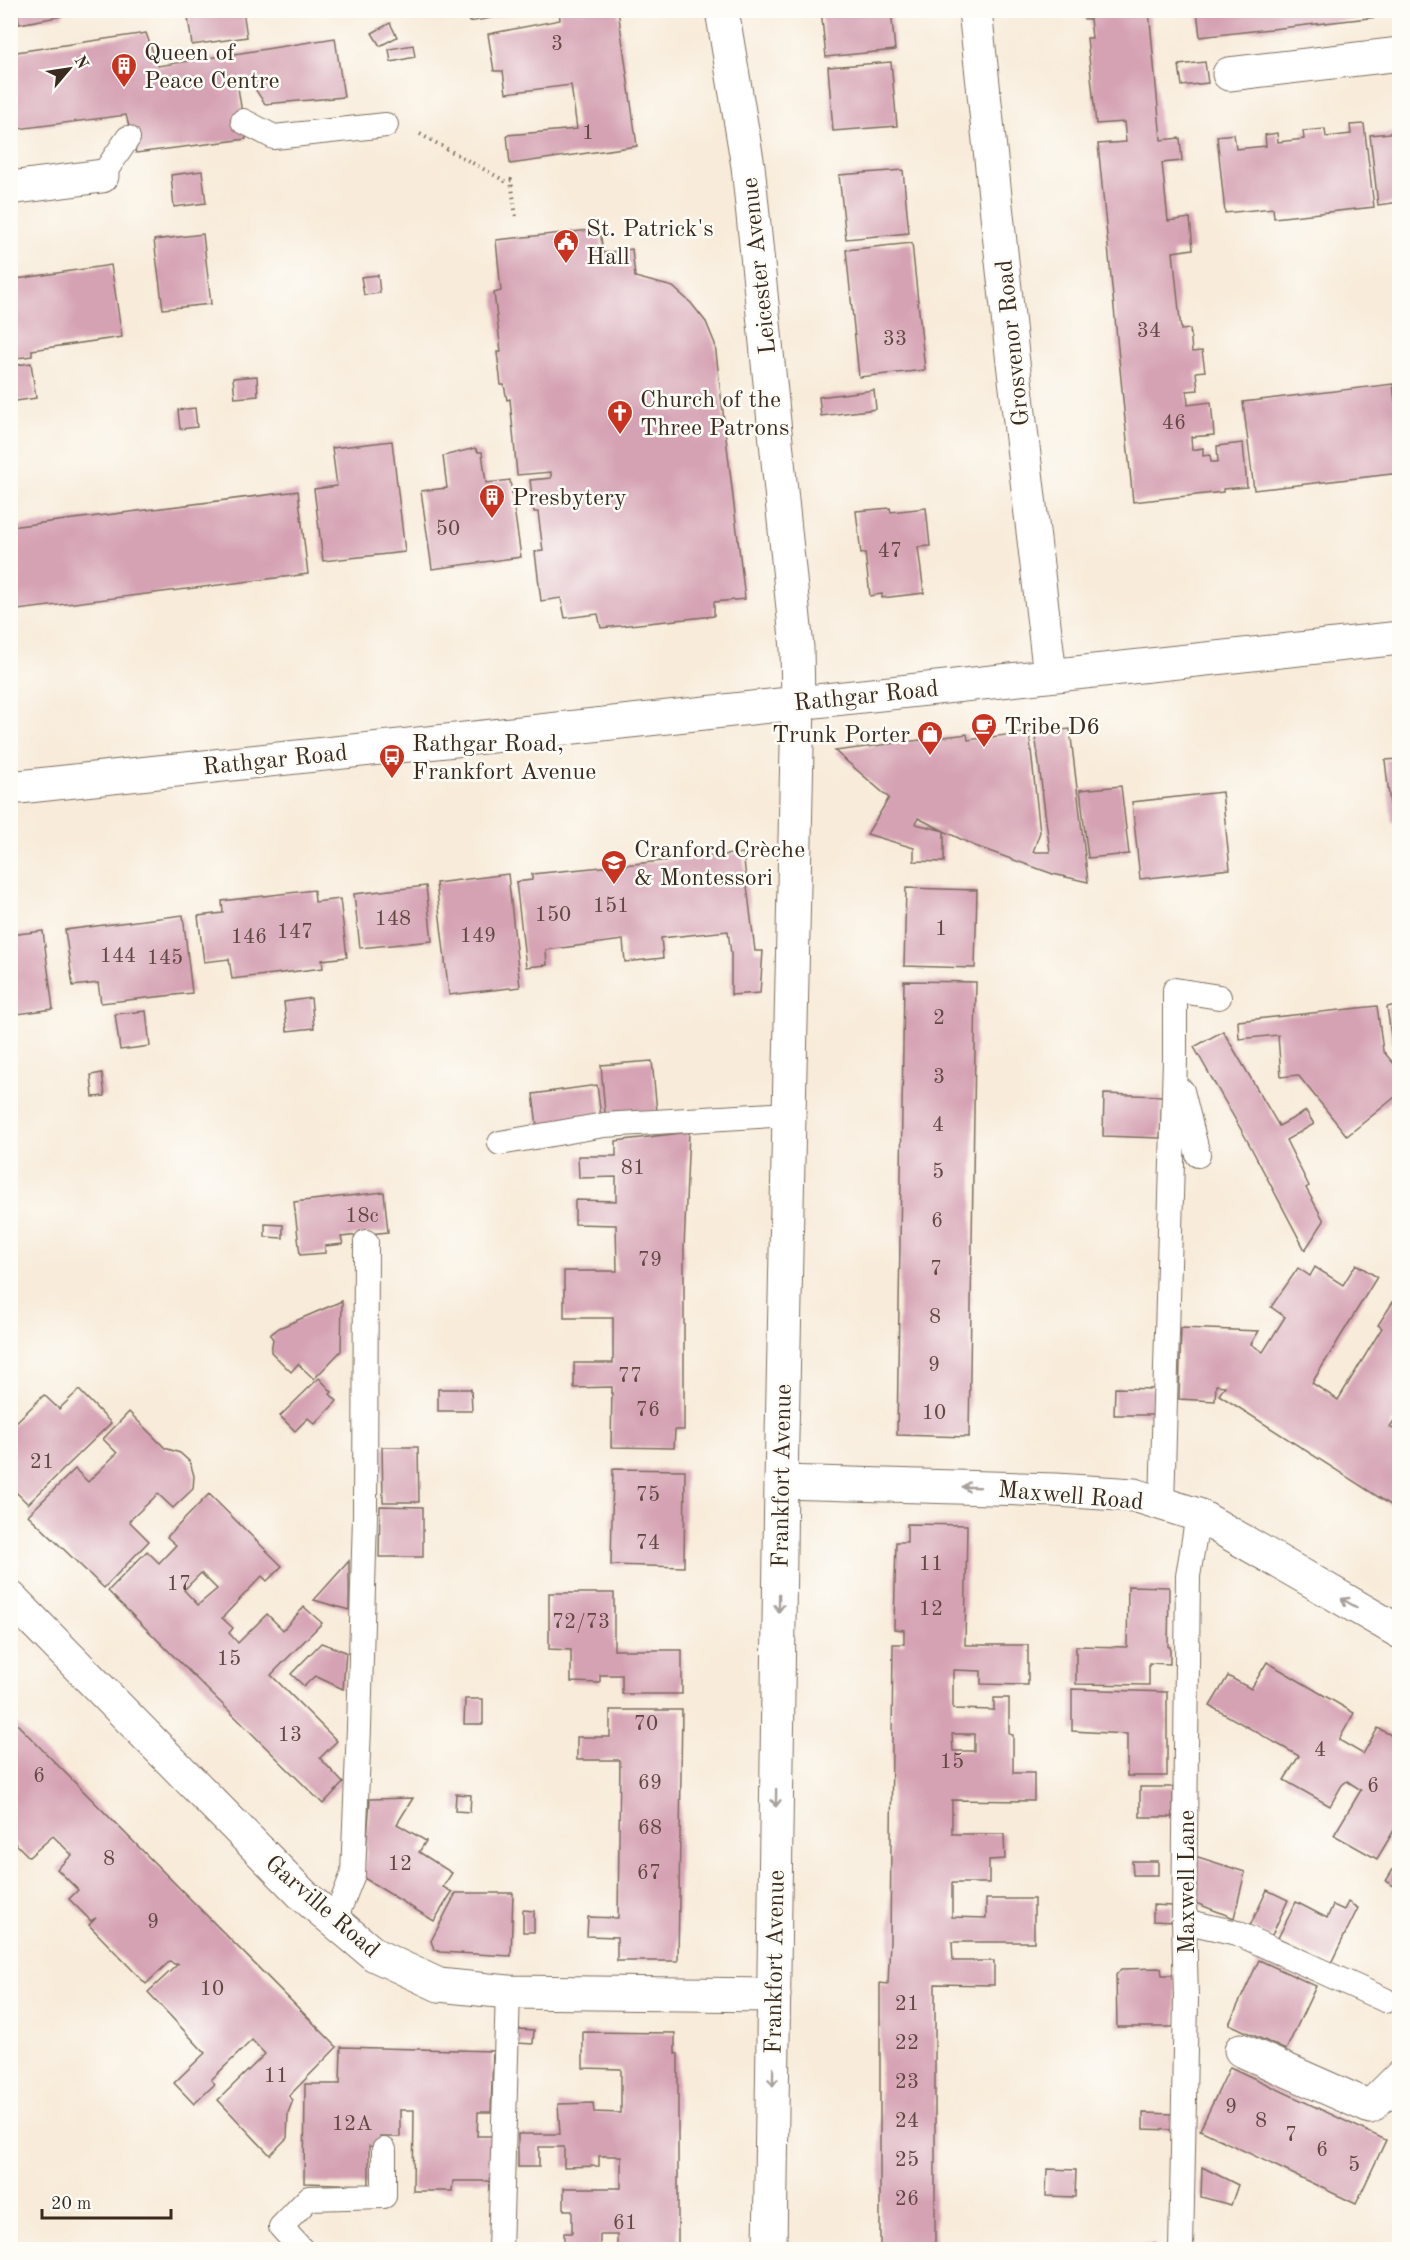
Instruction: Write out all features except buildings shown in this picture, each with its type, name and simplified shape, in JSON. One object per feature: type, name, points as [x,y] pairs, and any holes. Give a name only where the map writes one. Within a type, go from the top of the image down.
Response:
[{"type":"street","name":"Leicester Avenue","points":[[723,10],[748,166],[797,648],[798,702]]},
{"type":"street","name":"Grosvenor Road","points":[[975,10],[1050,675]]},
{"type":"street","points":[[1229,74],[1400,54]]},
{"type":"street","points":[[10,188],[102,176]]},
{"type":"street","name":"Rathgar Road","points":[[10,788],[1400,638]]},
{"type":"street","name":"Frankfort Avenue","points":[[770,2250],[780,1482],[798,702]]},
{"type":"street","name":"Maxwell Road","points":[[780,1482],[1056,1490],[1134,1495],[1198,1515],[1400,1632]]},
{"type":"street","name":"Garville Road","points":[[10,1597],[303,1895],[375,1955],[439,1985],[508,1992],[774,1995]]},
{"type":"street","points":[[1241,2050],[1370,2107],[1400,2077]]},
{"type":"lane","points":[[243,121],[274,137],[386,125]]},
{"type":"lane","points":[[102,176],[128,138]]},
{"type":"lane","points":[[1162,1504],[1175,990],[1219,997]]},
{"type":"lane","points":[[1175,1059],[1198,1155]]},
{"type":"lane","points":[[500,1143],[604,1125],[790,1114]]},
{"type":"lane","points":[[334,1922],[353,1874],[360,1728],[365,1517],[366,1242]]},
{"type":"lane","name":"Maxwell Lane","points":[[1181,2250],[1186,1999],[1184,1921],[1188,1576],[1198,1515]]},
{"type":"lane","points":[[1184,1921],[1237,1933],[1385,2000]]},
{"type":"lane","points":[[500,2250],[508,1992]]},
{"type":"lane","points":[[302,2250],[281,2227],[309,2198],[384,2196],[384,2150]]},
{"type":"path","points":[[386,125],[401,123],[505,181],[511,180],[516,217]]},
{"type":"place","name":"Queen of Peace Centre","points":[[124,89]]},
{"type":"place","name":"St. Patrick's Hall","points":[[566,265]]},
{"type":"place","name":"Church of the Three Patrons","points":[[620,436]]},
{"type":"place","name":"Presbytery","points":[[492,520]]},
{"type":"place","name":"Tribe D6","points":[[984,749]]},
{"type":"place","name":"Trunk Porter","points":[[930,757]]},
{"type":"place","name":"Rathgar Road, Frankfort Avenue","points":[[392,780]]},
{"type":"place","name":"Cranford Crèche & Montessori","points":[[614,886]]}]
